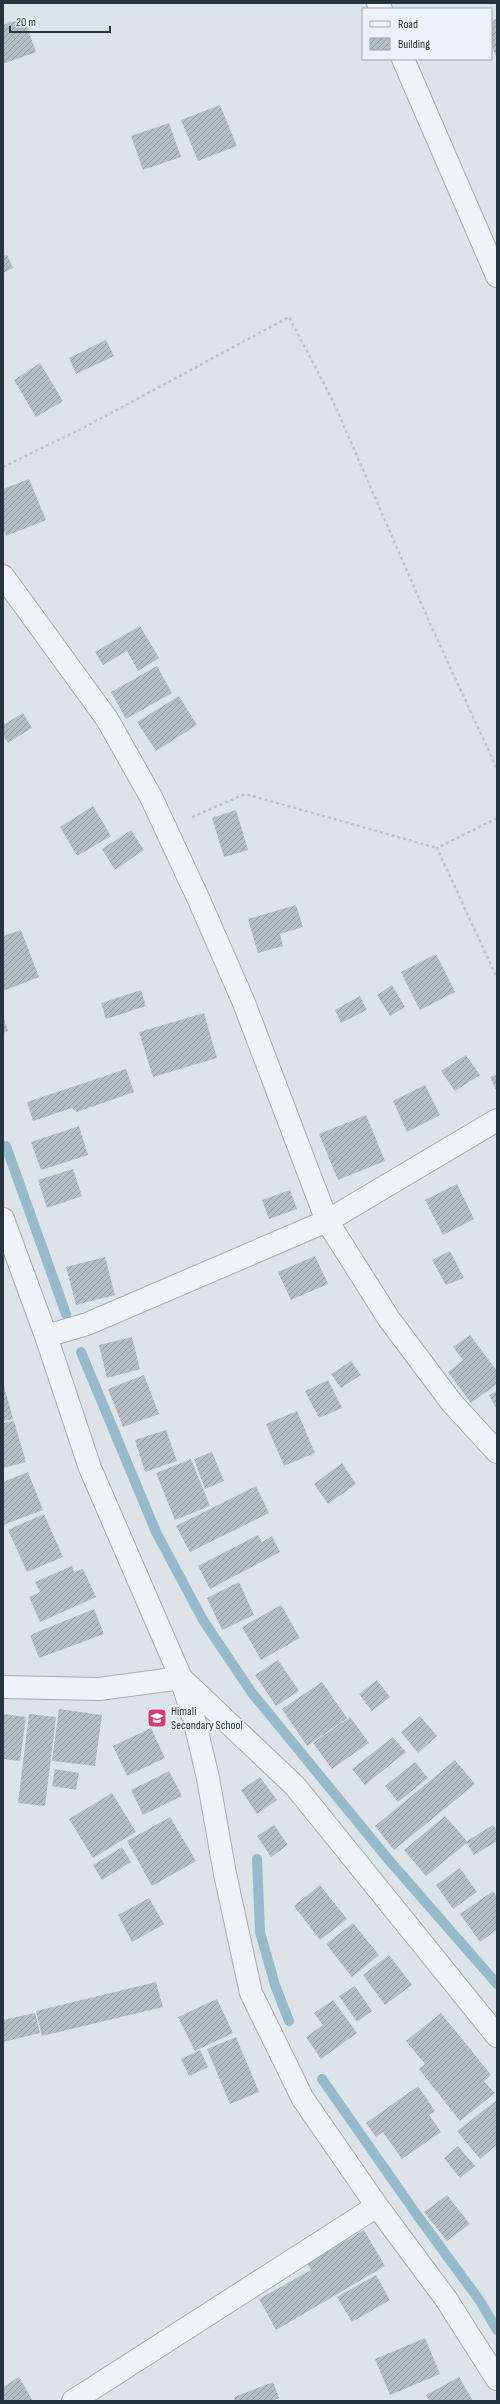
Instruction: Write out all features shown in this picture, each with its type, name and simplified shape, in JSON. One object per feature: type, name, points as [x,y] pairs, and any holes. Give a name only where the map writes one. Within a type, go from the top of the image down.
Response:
[{"type":"street","points":[[403,60],[497,276]]},
{"type":"street","points":[[3,576],[107,719],[165,828],[244,1003],[327,1221],[389,1319],[452,1403],[497,1452]]},
{"type":"street","points":[[46,1336],[87,1324],[327,1221],[497,1120]]},
{"type":"street","points":[[3,1219],[46,1336],[90,1468],[181,1678],[195,1723],[208,1778],[225,1874],[252,1992],[303,2099],[377,2206],[446,2299],[497,2379]]},
{"type":"street","points":[[3,1687],[99,1689],[181,1678]]},
{"type":"street","points":[[181,1678],[295,1786],[497,2036]]},
{"type":"street","points":[[73,2401],[377,2206]]},
{"type":"path","points":[[3,467],[86,428],[289,317],[333,401],[428,619],[497,769]]},
{"type":"path","points":[[165,828],[245,794],[437,848],[497,818]]},
{"type":"path","points":[[437,848],[497,978]]},
{"type":"building","points":[[24,18],[36,52],[3,64],[3,25]]},
{"type":"building","points":[[497,18],[497,59],[492,46],[492,20]]},
{"type":"building","points":[[220,105],[237,146],[198,161],[181,120]]},
{"type":"building","points":[[169,123],[181,157],[143,170],[131,136]]},
{"type":"building","points":[[7,255],[13,268],[3,273],[3,256]]},
{"type":"building","points":[[106,340],[114,356],[76,374],[69,358]]},
{"type":"building","points":[[40,363],[63,401],[36,417],[14,380]]},
{"type":"building","points":[[29,479],[46,520],[6,536],[3,527],[3,489]]},
{"type":"building","points":[[140,626],[159,658],[138,671],[127,651],[103,665],[95,652]]},
{"type":"building","points":[[157,666],[172,693],[126,719],[111,692]]},
{"type":"building","points":[[179,696],[197,725],[156,751],[137,722]]},
{"type":"building","points":[[23,713],[32,728],[8,743],[3,735],[3,725]]},
{"type":"building","points":[[93,806],[111,836],[77,856],[60,827]]},
{"type":"building","points":[[236,810],[248,850],[224,857],[212,818]]},
{"type":"building","points":[[131,830],[144,850],[115,870],[102,849]]},
{"type":"building","points":[[296,905],[303,927],[280,934],[283,946],[258,953],[248,919]]},
{"type":"building","points":[[21,930],[39,977],[3,991],[3,936]]},
{"type":"building","points":[[436,954],[455,992],[420,1010],[401,972]]},
{"type":"building","points":[[392,985],[405,1007],[390,1016],[377,995]]},
{"type":"building","points":[[141,990],[146,1006],[106,1019],[101,1003]]},
{"type":"building","points":[[360,996],[367,1010],[341,1023],[335,1010]]},
{"type":"building","points":[[204,1013],[217,1058],[153,1077],[139,1032]]},
{"type":"building","points":[[3,1016],[8,1031],[3,1033]]},
{"type":"building","points":[[466,1055],[480,1075],[455,1091],[441,1071]]},
{"type":"building","points":[[126,1069],[134,1092],[77,1112],[72,1108],[33,1121],[27,1102]]},
{"type":"building","points":[[497,1074],[497,1092],[490,1077]]},
{"type":"building","points":[[425,1085],[440,1115],[407,1132],[393,1101]]},
{"type":"building","points":[[366,1115],[385,1161],[338,1180],[319,1134]]},
{"type":"building","points":[[79,1126],[88,1155],[41,1170],[31,1142]]},
{"type":"building","points":[[73,1169],[82,1196],[47,1208],[38,1180]]},
{"type":"building","points":[[457,1184],[474,1219],[443,1235],[425,1200]]},
{"type":"building","points":[[290,1190],[297,1209],[269,1219],[262,1200]]},
{"type":"building","points":[[450,1251],[464,1278],[446,1285],[432,1260]]},
{"type":"building","points":[[315,1256],[328,1284],[291,1300],[278,1272]]},
{"type":"building","points":[[105,1257],[115,1295],[76,1305],[66,1267]]},
{"type":"building","points":[[470,1335],[497,1371],[497,1384],[471,1403],[448,1372],[463,1360],[453,1347]]},
{"type":"building","points":[[132,1337],[140,1369],[107,1378],[99,1345]]},
{"type":"building","points":[[351,1361],[361,1375],[341,1388],[331,1374]]},
{"type":"building","points":[[144,1375],[159,1414],[123,1427],[108,1389]]},
{"type":"building","points":[[328,1380],[342,1408],[319,1418],[305,1391]]},
{"type":"building","points":[[3,1382],[13,1419],[3,1421]]},
{"type":"building","points":[[497,1391],[497,1410],[489,1395]]},
{"type":"building","points":[[297,1411],[315,1453],[284,1466],[266,1424]]},
{"type":"building","points":[[14,1421],[26,1462],[3,1468],[3,1423]]},
{"type":"building","points":[[166,1430],[177,1461],[145,1472],[135,1440]]},
{"type":"building","points":[[212,1452],[224,1481],[205,1489],[194,1459]]},
{"type":"building","points":[[191,1459],[210,1506],[175,1520],[156,1473]]},
{"type":"building","points":[[342,1463],[356,1484],[328,1504],[314,1484]]},
{"type":"building","points":[[28,1472],[43,1510],[3,1525],[3,1482]]},
{"type":"building","points":[[256,1486],[269,1513],[190,1552],[176,1526]]},
{"type":"building","points":[[44,1514],[63,1557],[27,1572],[8,1530]]},
{"type":"building","points":[[258,1535],[262,1542],[272,1536],[280,1552],[210,1589],[198,1566]]},
{"type":"building","points":[[72,1566],[74,1572],[83,1569],[96,1597],[40,1622],[29,1597],[40,1592],[35,1582]]},
{"type":"building","points":[[239,1582],[254,1615],[222,1630],[207,1598]]},
{"type":"building","points":[[281,1605],[300,1638],[261,1660],[242,1627]]},
{"type":"building","points":[[94,1609],[104,1634],[39,1658],[30,1635]]},
{"type":"building","points":[[278,1660],[299,1691],[276,1706],[255,1675]]},
{"type":"building","points":[[377,1680],[390,1697],[372,1711],[359,1694]]},
{"type":"building","points":[[322,1682],[347,1718],[307,1746],[282,1709]]},
{"type":"building","points":[[59,1709],[102,1715],[95,1766],[52,1761]]},
{"type":"building","points":[[3,1714],[26,1717],[20,1761],[3,1759]]},
{"type":"building","points":[[29,1714],[56,1717],[45,1806],[18,1803]]},
{"type":"building","points":[[420,1716],[437,1736],[418,1753],[401,1732]]},
{"type":"building","points":[[350,1717],[369,1743],[332,1769],[313,1743]]},
{"type":"building","points":[[151,1728],[165,1758],[127,1776],[113,1746]]},
{"type":"building","points":[[393,1737],[406,1752],[365,1785],[352,1769]]},
{"type":"building","points":[[455,1760],[475,1784],[394,1850],[375,1826]]},
{"type":"building","points":[[415,1762],[428,1778],[398,1802],[385,1786]]},
{"type":"building","points":[[55,1769],[79,1773],[76,1790],[52,1786]]},
{"type":"building","points":[[169,1771],[182,1796],[143,1815],[131,1790]]},
{"type":"building","points":[[260,1777],[277,1800],[257,1814],[241,1790]]},
{"type":"building","points":[[112,1793],[136,1832],[93,1858],[69,1819]]},
{"type":"building","points":[[445,1816],[467,1841],[493,1825],[497,1831],[497,1841],[474,1855],[467,1843],[426,1876],[404,1850]]},
{"type":"building","points":[[170,1817],[196,1861],[152,1886],[127,1841]]},
{"type":"building","points":[[274,1825],[288,1845],[271,1857],[257,1836]]},
{"type":"building","points":[[122,1847],[131,1862],[102,1880],[93,1865]]},
{"type":"building","points":[[460,1868],[477,1892],[453,1909],[436,1885]]},
{"type":"building","points":[[320,1885],[347,1919],[320,1940],[294,1906]]},
{"type":"building","points":[[493,1891],[497,1897],[497,1930],[480,1942],[460,1914]]},
{"type":"building","points":[[149,1898],[164,1924],[132,1942],[118,1915]]},
{"type":"building","points":[[353,1923],[379,1955],[352,1977],[326,1944]]},
{"type":"building","points":[[389,1955],[412,1985],[385,2005],[363,1975]]},
{"type":"building","points":[[156,1982],[163,2007],[42,2036],[36,2011]]},
{"type":"building","points":[[355,1986],[372,2011],[357,2022],[339,1996]]},
{"type":"building","points":[[217,1999],[233,2033],[195,2051],[178,2017]]},
{"type":"building","points":[[333,2000],[357,2033],[321,2059],[306,2037],[323,2025],[314,2013]]},
{"type":"building","points":[[35,2013],[40,2033],[3,2042],[3,2020]]},
{"type":"building","points":[[441,2013],[491,2075],[484,2081],[495,2093],[460,2121],[419,2069],[425,2064],[406,2041]]},
{"type":"building","points":[[236,2037],[259,2092],[230,2104],[207,2049]]},
{"type":"building","points":[[200,2050],[208,2067],[189,2076],[181,2059]]},
{"type":"building","points":[[418,2086],[435,2111],[429,2115],[441,2132],[402,2159],[383,2132],[376,2137],[366,2123]]},
{"type":"building","points":[[497,2100],[497,2145],[480,2159],[457,2131]]},
{"type":"building","points":[[458,2146],[475,2166],[460,2178],[444,2158]]},
{"type":"building","points":[[447,2195],[470,2224],[447,2241],[424,2212]]},
{"type":"building","points":[[364,2230],[385,2266],[276,2330],[259,2299],[311,2270],[307,2263]]},
{"type":"building","points":[[376,2275],[390,2300],[352,2322],[337,2297]]},
{"type":"building","points":[[425,2338],[440,2374],[390,2395],[375,2359]]},
{"type":"building","points":[[19,2377],[33,2401],[3,2401],[3,2387]]},
{"type":"building","points":[[459,2377],[473,2401],[429,2401],[426,2395]]},
{"type":"building","points":[[273,2382],[279,2398],[272,2401],[235,2401],[234,2397]]},
{"type":"waterway","points":[[6,1146],[66,1314]]},
{"type":"waterway","points":[[81,1352],[156,1532],[203,1620],[252,1693],[388,1859],[497,1984]]},
{"type":"waterway","points":[[257,1859],[260,1932],[275,1985],[289,2021]]},
{"type":"waterway","points":[[322,2079],[417,2215],[480,2301],[497,2330]]},
{"type":"place","name":"Himali Secondary School","points":[[157,1718]]}]
